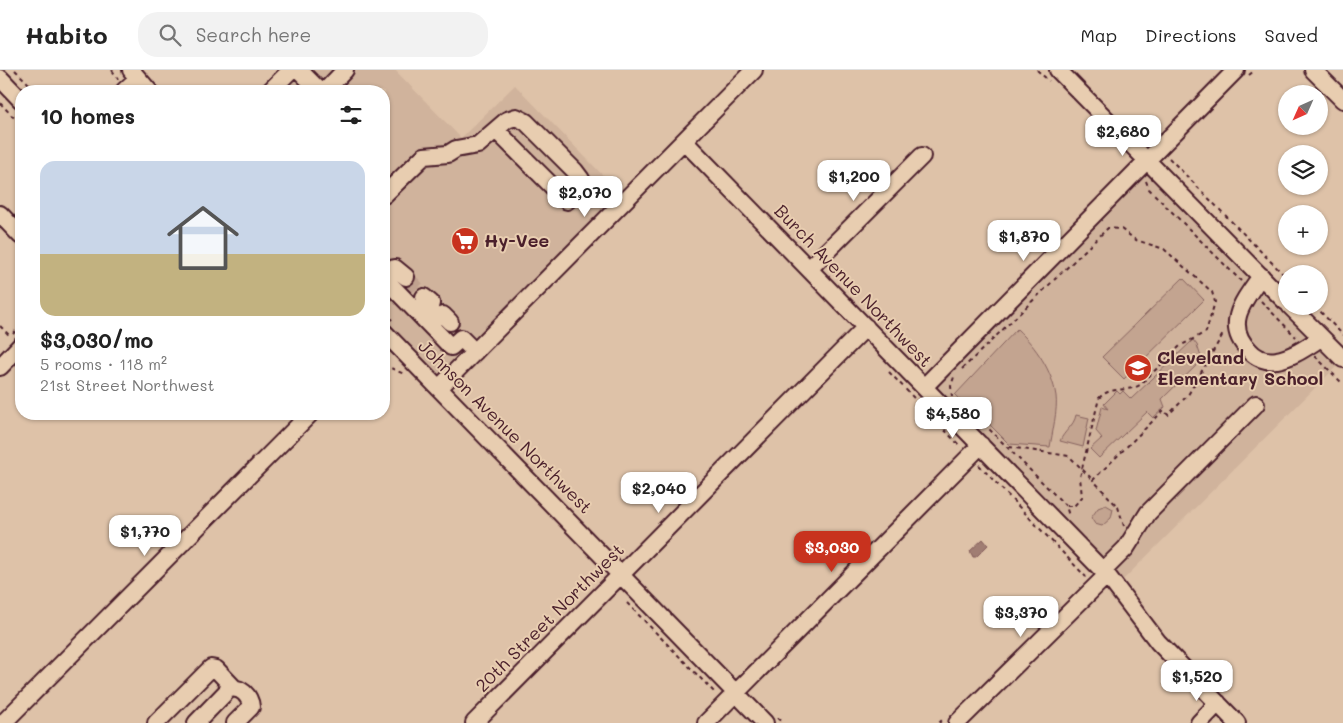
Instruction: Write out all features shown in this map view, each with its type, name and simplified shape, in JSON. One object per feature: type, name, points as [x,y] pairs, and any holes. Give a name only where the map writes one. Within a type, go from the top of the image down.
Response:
[{"type":"street","points":[[276,85],[291,70]]},
{"type":"street","points":[[299,70],[314,85]]},
{"type":"street","points":[[331,85],[345,70]]},
{"type":"street","points":[[439,388],[754,70]]},
{"type":"street","points":[[924,387],[1236,70]]},
{"type":"street","points":[[1313,70],[1343,100]]},
{"type":"street","points":[[1065,72],[1147,160],[1278,294]]},
{"type":"street","points":[[128,85],[134,74],[144,85]]},
{"type":"street","points":[[0,78],[15,94]]},
{"type":"street","points":[[390,190],[424,156],[448,154],[456,149],[478,145],[507,120],[516,117],[526,122],[574,171],[581,179],[581,186],[567,201],[496,130]]},
{"type":"street","name":"Burch Avenue Northwest","points":[[684,141],[1105,573],[1158,642],[1237,723]]},
{"type":"street","points":[[809,269],[922,156]]},
{"type":"street","points":[[0,214],[15,230]]},
{"type":"street","points":[[390,269],[395,268],[406,277]]},
{"type":"street","points":[[1261,276],[1242,307],[1236,329],[1248,349],[1259,358],[1278,360],[1321,338]]},
{"type":"street","points":[[390,284],[451,347],[455,329]]},
{"type":"street","points":[[424,297],[431,303],[426,321]]},
{"type":"street","points":[[426,321],[444,315],[474,352]]},
{"type":"street","points":[[1299,315],[1343,359]]},
{"type":"street","name":"20th Street Northwest","points":[[474,723],[866,327]]},
{"type":"street","name":"Johnson Avenue Northwest","points":[[390,338],[622,574],[731,698],[765,723]]},
{"type":"street","points":[[2,359],[15,342]]},
{"type":"street","points":[[390,353],[414,363]]},
{"type":"street","points":[[951,720],[1105,573],[1126,548],[1148,513],[1256,404]]},
{"type":"street","points":[[3,723],[304,420]]},
{"type":"street","points":[[706,723],[981,445]]},
{"type":"street","points":[[156,723],[211,668],[216,669],[234,688],[239,689],[247,696],[251,707],[235,723]]},
{"type":"street","points":[[196,723],[229,689],[234,688]]},
{"type":"street","points":[[1199,723],[1218,704]]},
{"type":"path","points":[[15,70],[30,85]]},
{"type":"path","points":[[0,103],[15,118]]},
{"type":"path","points":[[1165,154],[1278,269]]},
{"type":"path","points":[[1145,179],[1149,189],[1343,384]]},
{"type":"path","points":[[953,399],[951,386],[954,378],[1108,228],[1121,229],[1136,240],[1164,249],[1212,292],[1215,302],[1206,332],[1180,346],[1140,385],[1134,388],[1114,388],[1099,398],[1080,477],[1082,497],[1074,506],[1066,506]]},
{"type":"path","points":[[1324,315],[1343,335]]},
{"type":"path","points":[[0,326],[15,340]]},
{"type":"path","points":[[1093,480],[1164,410],[1168,415],[1188,395],[1227,326]]},
{"type":"path","points":[[975,421],[986,426],[1066,506],[1070,518]]},
{"type":"path","points":[[1008,447],[1069,456],[1118,507],[1124,526]]},
{"type":"path","points":[[977,463],[1087,575],[1082,582]]},
{"type":"path","points":[[624,599],[731,698]]},
{"type":"path","points":[[939,723],[951,720]]},
{"type":"shaded area","points":[[291,70],[395,70],[461,138],[515,85],[626,199],[439,388],[414,363],[390,353],[390,85],[276,85]]},
{"type":"shaded area","name":"Cleveland Elementary School","points":[[1147,160],[1278,294],[1278,315],[1299,315],[1343,360],[1116,587],[924,387]]},
{"type":"shaded area","points":[[1183,278],[1204,300],[1124,379],[1102,357]]},
{"type":"shaded area","points":[[1017,329],[1031,343],[1047,368],[1054,386],[1056,408],[1050,447],[1009,444],[985,420],[978,419],[955,395]]},
{"type":"shaded area","points":[[1193,340],[1197,345],[1202,360],[1162,399],[1165,407],[1153,418],[1147,412],[1099,458],[1090,449],[1102,438],[1096,431],[1102,407],[1108,409],[1104,404],[1117,391],[1120,394],[1123,391],[1131,399]]},
{"type":"shaded area","points":[[1076,415],[1089,418],[1083,447],[1060,441]]},
{"type":"shaded area","points":[[1106,505],[1113,509],[1111,518],[1102,526],[1095,524],[1091,518],[1098,508]]},
{"type":"shaded area","points":[[983,539],[988,545],[976,557],[973,557],[970,551]]},
{"type":"tunnel","points":[[406,277],[424,297]]},
{"type":"place","name":"Hy-Vee","points":[[465,241]]},
{"type":"place","name":"Cleveland Elementary School","points":[[1138,368]]}]
